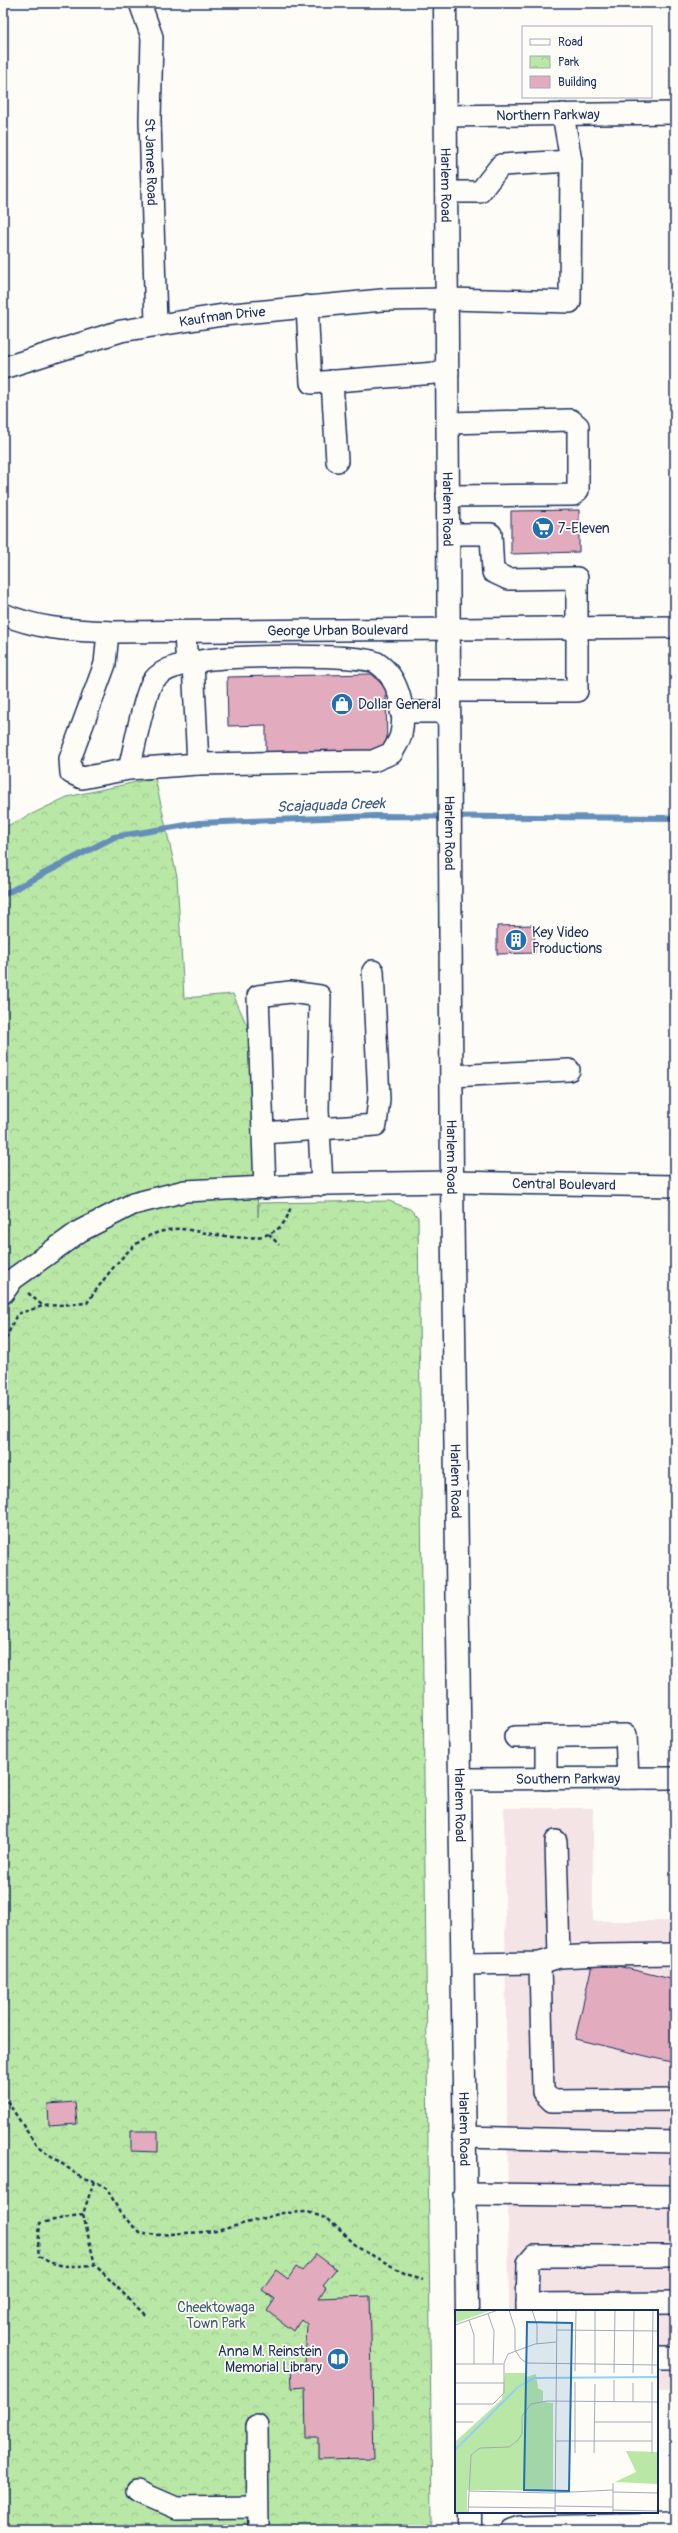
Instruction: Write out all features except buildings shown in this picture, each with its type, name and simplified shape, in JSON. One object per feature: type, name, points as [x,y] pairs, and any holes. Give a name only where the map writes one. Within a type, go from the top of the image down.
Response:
[{"type":"main road","name":"Harlem Road","points":[[445,3],[448,299],[447,496],[451,869],[452,1182],[462,1779],[463,2137],[467,2310]]},
{"type":"main road","points":[[470,2513],[470,2530]]},
{"type":"street","name":"St James Road","points":[[140,3],[152,37],[150,120],[156,324]]},
{"type":"street","name":"Northern Parkway","points":[[446,116],[675,113]]},
{"type":"street","points":[[447,192],[480,192],[501,165],[571,162],[563,114]]},
{"type":"street","name":"Kaufman Drive","points":[[3,368],[121,331],[156,324],[307,306],[448,299],[570,302],[571,162]]},
{"type":"street","points":[[307,306],[311,383],[448,372]]},
{"type":"street","points":[[332,381],[337,461]]},
{"type":"street","points":[[447,496],[573,495],[578,490],[578,426],[571,420],[448,423]]},
{"type":"street","points":[[401,712],[449,701],[576,691],[577,578],[508,579],[493,572],[491,534],[448,534]]},
{"type":"street","name":"George Urban Boulevard","points":[[3,614],[16,620],[59,630],[108,632],[675,627]]},
{"type":"street","points":[[108,632],[105,664],[70,759],[71,773],[82,778],[129,768],[198,764],[373,760],[392,753],[401,734],[402,703],[393,680],[377,662],[351,657],[229,659],[193,663],[165,670],[153,681],[129,768]]},
{"type":"street","points":[[185,632],[186,652],[193,663],[198,764]]},
{"type":"street","points":[[263,1133],[376,1125],[379,1099],[373,971]]},
{"type":"street","points":[[265,1188],[258,996],[290,992],[320,996],[320,1130],[322,1185]]},
{"type":"street","points":[[452,1076],[569,1070]]},
{"type":"street","name":"Central Boulevard","points":[[3,1293],[13,1279],[80,1231],[133,1204],[185,1191],[322,1185],[452,1182],[675,1186]]},
{"type":"street","points":[[515,1737],[626,1735],[628,1778]]},
{"type":"street","points":[[546,1736],[546,1779]]},
{"type":"street","name":"Southern Parkway","points":[[462,1779],[675,1778]]},
{"type":"street","points":[[556,1841],[543,2092],[552,2101],[675,2100]]},
{"type":"street","points":[[462,1964],[675,1954]]},
{"type":"street","points":[[463,2137],[675,2142]]},
{"type":"street","points":[[464,2194],[675,2196]]},
{"type":"street","points":[[675,2256],[534,2256],[528,2262],[527,2307],[675,2303]]},
{"type":"street","points":[[658,2358],[675,2358]]},
{"type":"street","points":[[257,2426],[258,2530]]},
{"type":"street","points":[[137,2491],[176,2508],[258,2507]]},
{"type":"street","points":[[511,2530],[520,2527],[675,2524]]},
{"type":"path","points":[[3,1345],[17,1314],[43,1306],[87,1303],[125,1256],[150,1235],[179,1228],[255,1238],[269,1234],[286,1221],[291,1207],[292,1187]]},
{"type":"path","points":[[269,1234],[279,1244]]},
{"type":"path","points":[[3,2095],[36,2145],[82,2178],[94,2180],[107,2188],[120,2213],[139,2232],[156,2235],[217,2231],[282,2212],[308,2212],[328,2219],[359,2248],[406,2274],[423,2279]]},
{"type":"path","points":[[94,2180],[83,2214],[95,2265],[146,2316]]},
{"type":"path","points":[[83,2214],[40,2222],[38,2247],[39,2256],[48,2263],[62,2266],[95,2265]]},
{"type":"shaded area","points":[[504,1808],[593,1808],[593,1921],[675,1921],[675,2392],[658,2392],[658,2310],[509,2310]]},
{"type":"green space","name":"Cheektowaga Town Park","points":[[155,778],[177,877],[184,998],[233,994],[252,1037],[258,1217],[259,1203],[389,1201],[410,1209],[418,1217],[432,2521],[428,2530],[3,2530],[3,828],[67,797]]},
{"type":"waterway","name":"Scajaquada Creek","points":[[3,895],[114,837],[199,823],[375,816],[675,818]]},
{"type":"place","name":"7-Eleven","points":[[543,528]]},
{"type":"place","name":"Dollar General","points":[[342,704]]},
{"type":"place","name":"Key Video Productions","points":[[516,940]]},
{"type":"place","name":"Anna M. Reinstein Memorial Library","points":[[338,2359]]}]
